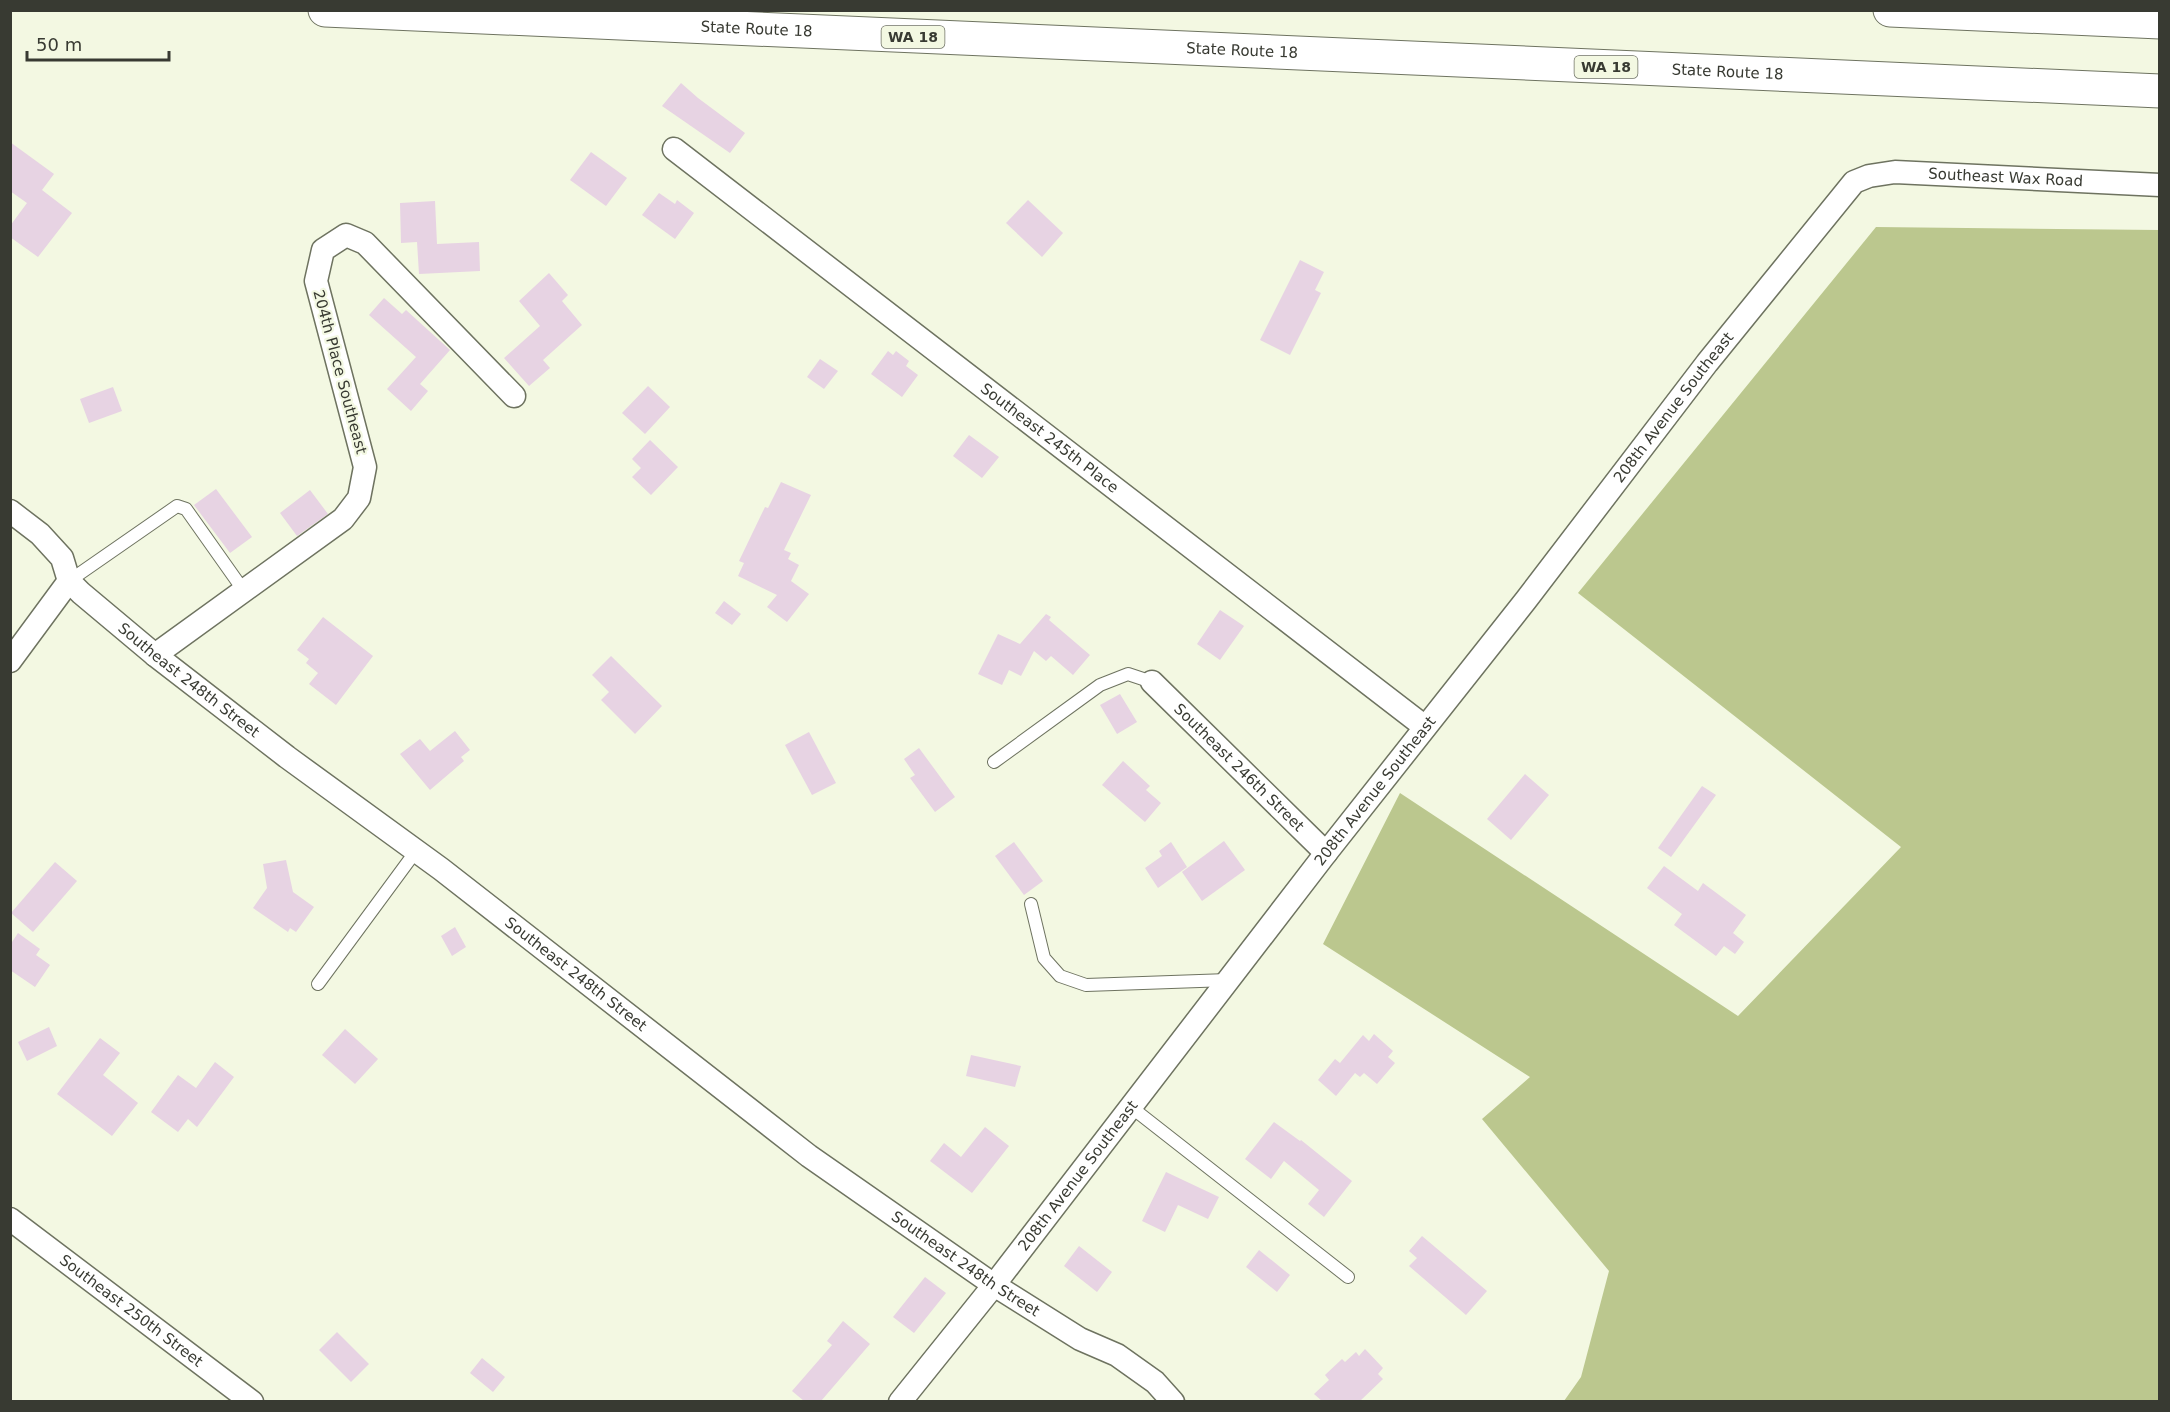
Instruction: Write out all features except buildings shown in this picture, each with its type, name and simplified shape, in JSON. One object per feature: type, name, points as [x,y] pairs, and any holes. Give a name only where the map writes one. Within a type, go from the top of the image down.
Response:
[{"type":"highway","name":"State Route 18","points":[[325,10],[773,26],[2160,91]]},
{"type":"highway","points":[[1890,10],[2160,22]]},
{"type":"street","name":"Southeast 245th Place","points":[[674,148],[1425,727]]},
{"type":"street","name":"Southeast Wax Road","points":[[1854,182],[1869,176],[1894,172],[2160,184]]},
{"type":"street","name":"208th Avenue Southeast","points":[[900,1401],[994,1285],[1326,853],[1526,600],[1707,363],[1854,182]]},
{"type":"street","name":"204th Place Southeast","points":[[155,656],[343,519],[359,498],[365,466],[316,280],[323,250],[346,235],[365,243],[514,396]]},
{"type":"street","name":"Southeast 248th Street","points":[[10,511],[40,534],[62,558],[69,581],[155,656],[287,757],[416,850],[809,1156],[994,1285],[1080,1339],[1117,1356],[1155,1382],[1173,1401]]},
{"type":"street","points":[[10,661],[69,581]]},
{"type":"street","name":"Southeast 246th Street","points":[[1152,681],[1326,853]]},
{"type":"street","name":"Southeast 250th Street","points":[[10,1219],[252,1401]]},
{"type":"lane","points":[[69,581],[177,506],[186,509],[244,591]]},
{"type":"lane","points":[[994,762],[1100,684],[1128,674],[1152,681]]},
{"type":"lane","points":[[318,984],[416,850]]},
{"type":"lane","points":[[1031,904],[1044,958],[1060,976],[1086,985],[1228,980]]},
{"type":"lane","points":[[1131,1107],[1348,1277]]},
{"type":"green space","points":[[1876,227],[2159,230],[2159,1401],[1564,1401],[1581,1377],[1609,1271],[1482,1119],[1530,1077],[1323,944],[1400,793],[1738,1016],[1901,847],[1578,593]]}]
